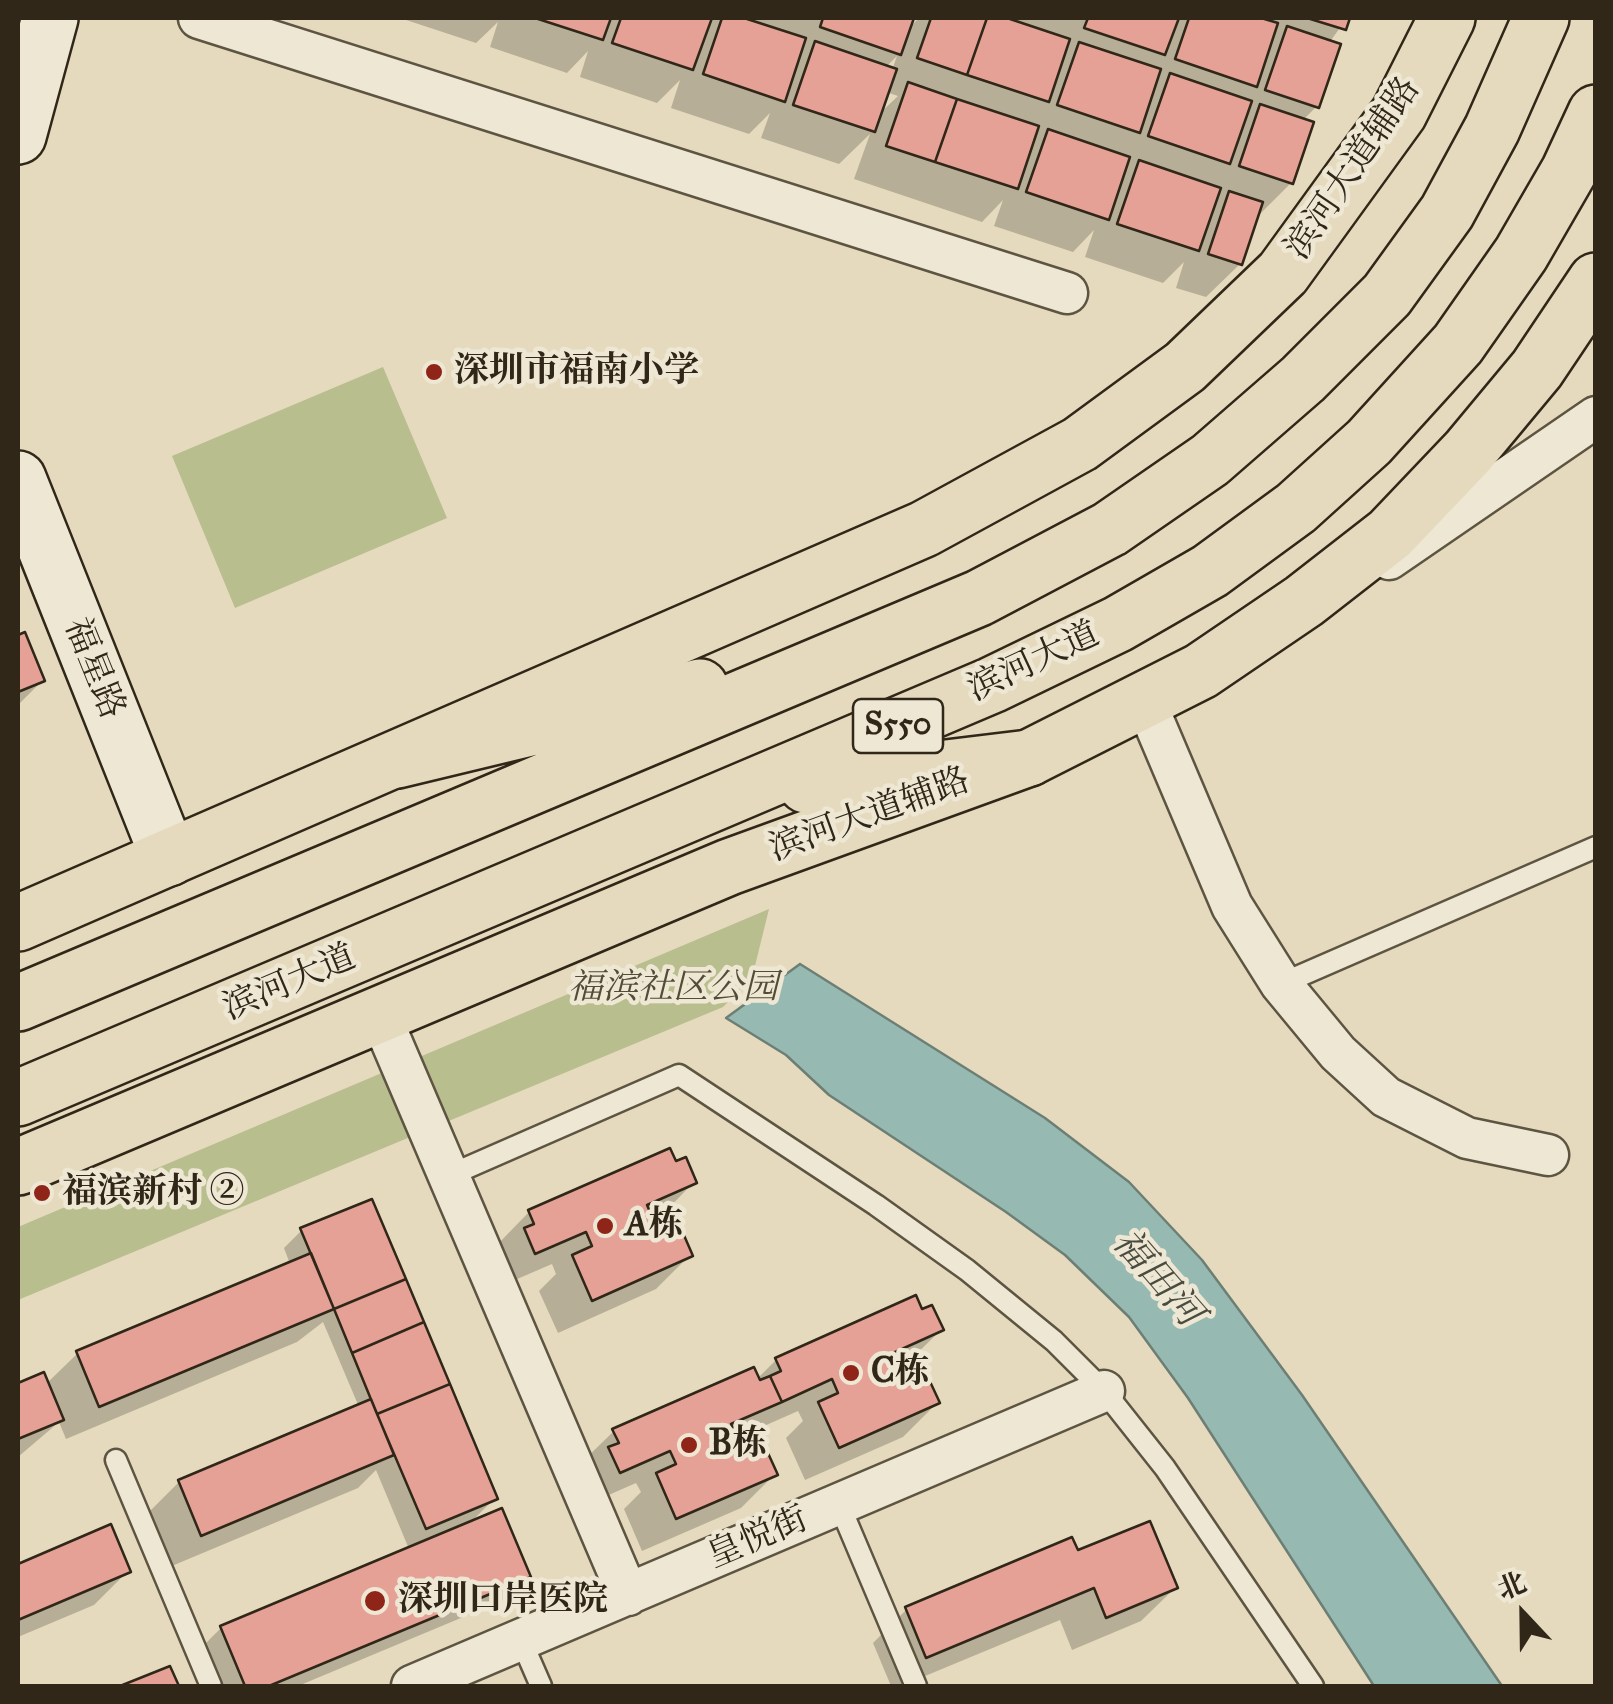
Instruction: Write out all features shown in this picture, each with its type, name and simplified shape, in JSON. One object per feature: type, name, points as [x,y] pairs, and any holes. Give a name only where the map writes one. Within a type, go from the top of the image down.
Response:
[{"type":"main road","points":[[18,136],[26,76],[50,18]]},
{"type":"main road","name":"滨河大道辅路","points":[[18,923],[924,529],[1030,474],[1132,410],[1230,328],[1294,259],[1399,113],[1446,18]]},
{"type":"main road","name":"S550","points":[[18,1003],[979,598],[1110,528],[1210,460],[1303,379],[1387,295],[1447,212],[1492,129],[1541,18]]},
{"type":"main road","name":"滨河大道","points":[[18,1098],[748,792],[1118,624],[1210,570],[1296,508],[1369,442],[1458,344],[1521,254],[1569,170],[1596,112]]},
{"type":"main road","name":"滨河大道辅路","points":[[18,1167],[729,867],[1029,758],[1201,671],[1304,601],[1390,534],[1468,452],[1536,370],[1596,280]]},
{"type":"main road","name":"福星路","points":[[18,479],[169,858]]},
{"type":"main road","points":[[397,760],[858,649]]},
{"type":"main road","points":[[748,792],[1029,758]]},
{"type":"street","points":[[199,18],[1067,293]]},
{"type":"street","points":[[1201,671],[1312,609],[1596,417]]},
{"type":"street","points":[[1145,701],[1232,906],[1281,984],[1338,1053],[1386,1097],[1467,1138],[1548,1154]]},
{"type":"street","points":[[380,1015],[628,1595]]},
{"type":"street","name":"皇悦街","points":[[412,1686],[1104,1392]]},
{"type":"lane","points":[[1281,984],[1596,847]]},
{"type":"lane","points":[[448,1176],[679,1075],[968,1270],[1054,1341],[1104,1392],[1166,1468],[1313,1686]]},
{"type":"lane","points":[[116,1460],[211,1686]]},
{"type":"lane","points":[[839,1504],[916,1686]]},
{"type":"lane","points":[[522,1640],[541,1686]]},
{"type":"green space","points":[[383,367],[447,518],[235,608],[172,456]]},
{"type":"green space","name":"福滨社区公园","points":[[769,909],[752,978],[723,1007],[18,1300],[18,1227]]},
{"type":"water","name":"福田河","points":[[800,964],[1045,1118],[1129,1182],[1202,1260],[1302,1395],[1502,1686],[1374,1686],[1188,1398],[1129,1317],[1065,1255],[829,1095],[786,1055],[726,1018]]},
{"type":"building","points":[[535,18],[611,18],[603,40]]},
{"type":"building","points":[[621,18],[712,18],[693,70],[612,43]]},
{"type":"building","points":[[722,18],[744,18],[806,38],[785,102],[703,74]]},
{"type":"building","points":[[823,18],[914,18],[901,55],[820,27]]},
{"type":"building","points":[[931,18],[987,18],[967,75],[917,58]]},
{"type":"building","points":[[987,18],[1007,18],[1070,39],[1049,102],[967,75]]},
{"type":"building","points":[[1088,18],[1179,18],[1165,55],[1084,28]]},
{"type":"building","points":[[1189,18],[1261,18],[1278,23],[1257,87],[1175,59]]},
{"type":"building","points":[[1307,18],[1350,18],[1346,30]]},
{"type":"building","points":[[1287,26],[1341,44],[1319,108],[1265,90]]},
{"type":"building","points":[[815,41],[897,69],[875,132],[793,105]]},
{"type":"building","points":[[1079,42],[1161,69],[1140,133],[1057,105]]},
{"type":"building","points":[[1170,73],[1252,101],[1230,164],[1148,136]]},
{"type":"building","points":[[908,82],[957,99],[935,162],[886,146]]},
{"type":"building","points":[[957,99],[1039,126],[1018,189],[935,162]]},
{"type":"building","points":[[1260,104],[1314,122],[1293,184],[1239,166]]},
{"type":"building","points":[[1048,129],[1130,157],[1109,220],[1026,192]]},
{"type":"building","points":[[1139,160],[1221,188],[1199,251],[1117,224]]},
{"type":"building","points":[[1229,191],[1263,202],[1242,265],[1208,254]]},
{"type":"building","points":[[25,632],[45,681],[18,692],[18,635]]},
{"type":"building","name":"A栋","points":[[670,1148],[676,1161],[686,1157],[697,1183],[647,1205],[653,1219],[673,1210],[693,1256],[592,1301],[572,1255],[592,1246],[586,1232],[535,1254],[524,1228],[534,1224],[528,1210]]},
{"type":"building","points":[[372,1199],[406,1279],[334,1309],[300,1228]]},
{"type":"building","points":[[311,1253],[334,1309],[99,1407],[76,1351]]},
{"type":"building","points":[[406,1279],[424,1322],[352,1353],[334,1309]]},
{"type":"building","name":"C栋","points":[[916,1295],[922,1309],[932,1305],[944,1330],[893,1353],[899,1366],[919,1358],[940,1403],[839,1448],[818,1402],[838,1393],[832,1379],[782,1402],[770,1376],[781,1371],[775,1358]]},
{"type":"building","points":[[424,1322],[450,1384],[377,1414],[352,1353]]},
{"type":"building","name":"B栋","points":[[754,1367],[760,1380],[770,1376],[782,1402],[731,1424],[737,1438],[757,1429],[778,1475],[676,1519],[656,1473],[676,1464],[670,1451],[620,1473],[608,1447],[619,1443],[612,1429]]},
{"type":"building","points":[[44,1372],[64,1420],[18,1439],[18,1383]]},
{"type":"building","points":[[450,1384],[498,1499],[426,1529],[377,1414]]},
{"type":"building","points":[[371,1399],[394,1455],[201,1536],[178,1480]]},
{"type":"building","name":"深圳口岸医院","points":[[502,1508],[531,1577],[269,1686],[245,1686],[220,1626]]},
{"type":"building","points":[[1150,1521],[1178,1588],[1106,1618],[1094,1588],[926,1658],[905,1607],[1072,1537],[1078,1550]]},
{"type":"building","points":[[111,1524],[131,1572],[18,1620],[18,1564]]},
{"type":"building","points":[[170,1666],[179,1686],[120,1686]]},
{"type":"place","name":"深圳市福南小学","points":[[434,372]]},
{"type":"place","name":"福滨新村 ②","points":[[42,1193]]},
{"type":"place","name":"A栋","points":[[605,1226]]},
{"type":"place","name":"C栋","points":[[851,1373]]},
{"type":"place","name":"B栋","points":[[689,1445]]},
{"type":"place","name":"深圳口岸医院","points":[[375,1601]]}]
